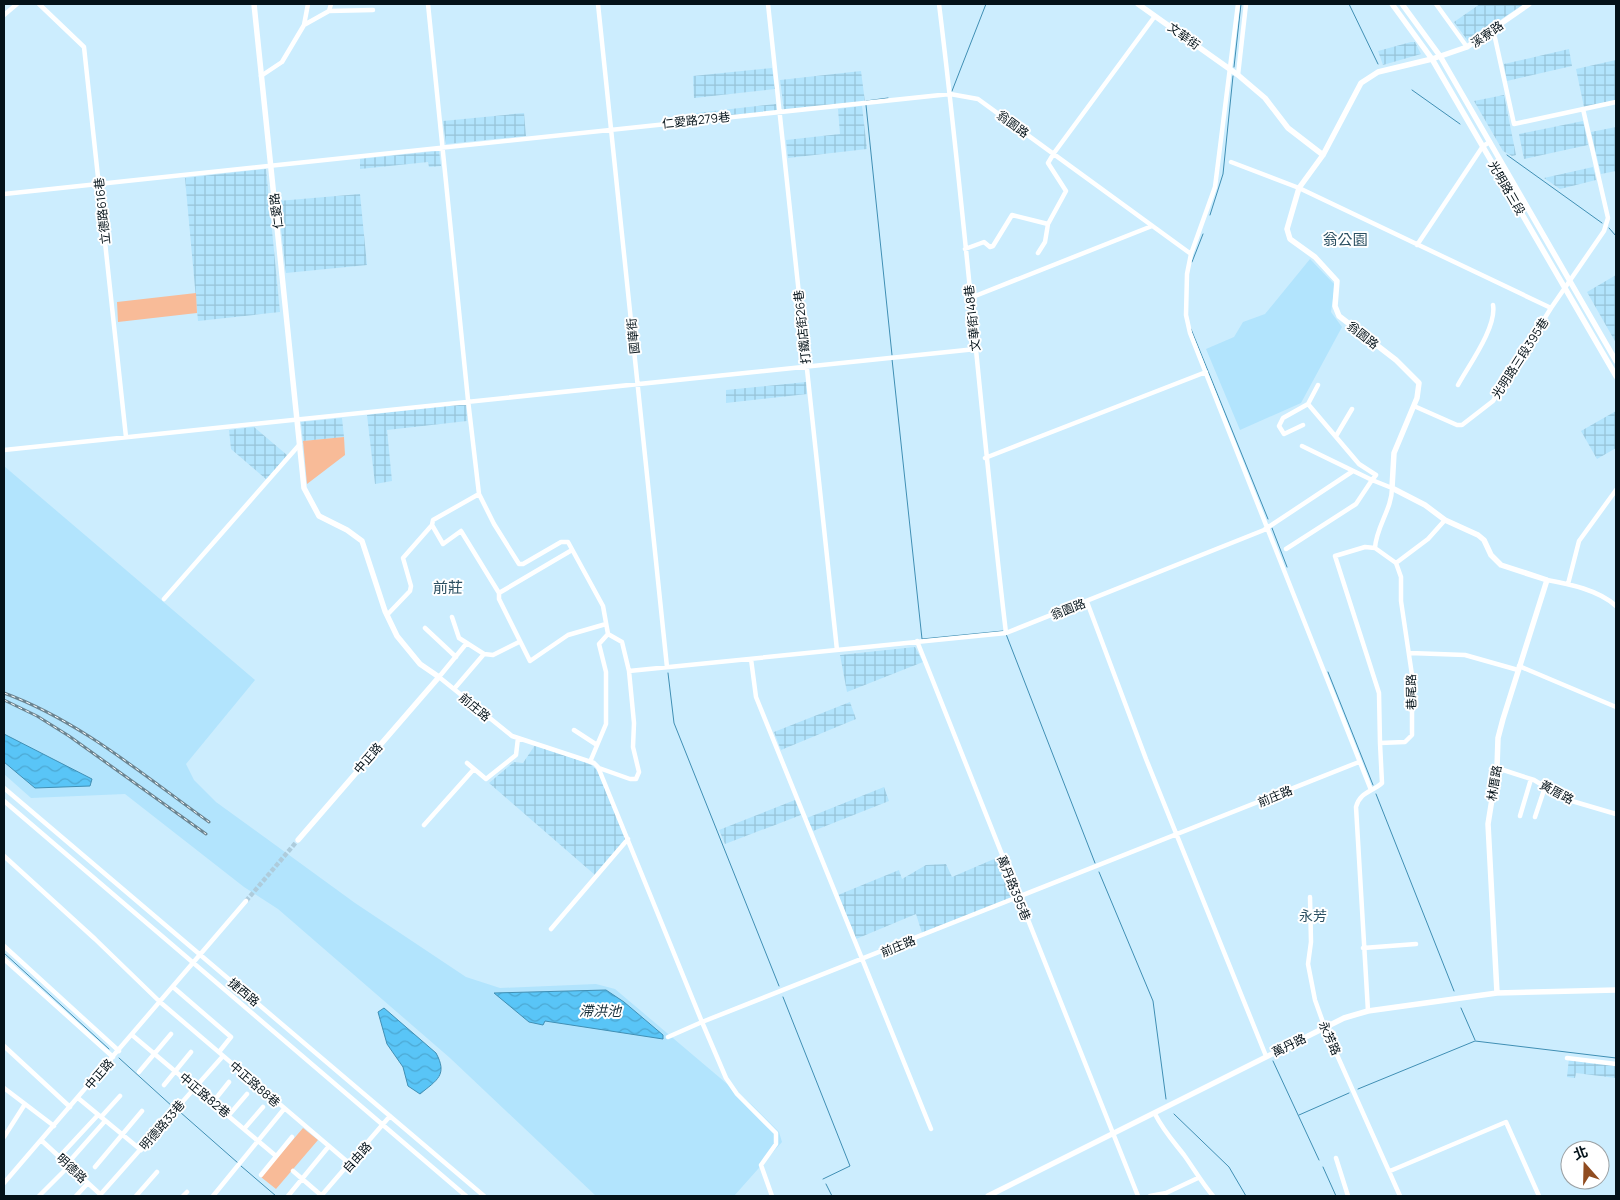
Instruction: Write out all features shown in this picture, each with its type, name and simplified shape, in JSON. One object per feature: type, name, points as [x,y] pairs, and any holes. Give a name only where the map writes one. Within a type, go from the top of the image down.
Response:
[{"type":"street","points":[[4,15],[16,4]]},
{"type":"street","name":"立德路616巷","points":[[39,4],[84,47],[126,438]]},
{"type":"street","name":"仁愛路","points":[[254,4],[297,420]]},
{"type":"street","points":[[261,76],[282,62],[304,25],[308,4]]},
{"type":"street","points":[[329,11],[331,4]]},
{"type":"street","points":[[428,4],[479,494],[494,524],[519,564],[523,564],[561,542],[568,542],[602,606],[608,634],[622,642],[629,671]]},
{"type":"street","name":"國華街","points":[[598,4],[667,668]]},
{"type":"street","name":"打鐵店街26巷","points":[[768,4],[837,650]]},
{"type":"street","name":"文華街148巷","points":[[939,4],[950,92],[1004,633]]},
{"type":"street","name":"文華街","points":[[1138,4],[1229,69]]},
{"type":"street","points":[[1238,4],[1215,187],[1191,254],[1186,293],[1186,315],[1190,333],[1371,790]]},
{"type":"street","points":[[1238,75],[1246,4]]},
{"type":"street","name":"光明路三段","points":[[1392,4],[1432,59],[1616,376]]},
{"type":"street","name":"光明路三段","points":[[1402,4],[1440,56],[1616,361]]},
{"type":"street","points":[[1436,4],[1467,47]]},
{"type":"street","name":"溪寮路","points":[[1432,59],[1467,47],[1529,4]]},
{"type":"street","points":[[304,25],[329,11],[373,10]]},
{"type":"street","points":[[1038,253],[1045,242],[1048,224],[1066,191],[1048,163],[1155,16]]},
{"type":"street","points":[[1491,30],[1495,38],[1514,124],[1616,102]]},
{"type":"street","name":"翁園路","points":[[1375,548],[1375,540],[1384,519],[1392,488],[1394,453],[1420,388],[1417,378],[1339,316],[1335,306],[1337,281],[1315,257],[1290,239],[1287,229],[1299,188],[1323,155],[1362,83],[1369,76],[1378,72],[1432,59]]},
{"type":"street","points":[[1229,69],[1265,98],[1288,128],[1323,155]]},
{"type":"street","name":"仁愛路279巷","points":[[4,194],[442,149],[950,92]]},
{"type":"street","name":"翁園路","points":[[950,92],[978,99],[1191,254]]},
{"type":"street","points":[[1565,290],[1608,223],[1583,109]]},
{"type":"street","points":[[1417,245],[1483,146],[1490,142]]},
{"type":"street","points":[[1231,162],[1299,188],[1551,308]]},
{"type":"street","points":[[965,249],[984,242],[990,247],[993,246],[1012,215],[1048,224]]},
{"type":"street","points":[[970,298],[1152,226]]},
{"type":"street","name":"光明路三段395巷","points":[[1414,406],[1457,425],[1462,425],[1492,401],[1551,308],[1565,290]]},
{"type":"street","points":[[1458,385],[1490,328],[1495,314],[1493,305]]},
{"type":"street","points":[[4,450],[297,420],[468,400],[976,349]]},
{"type":"street","points":[[986,458],[1206,372]]},
{"type":"street","points":[[1302,425],[1284,434],[1280,426],[1283,418],[1308,404],[1318,384]]},
{"type":"street","points":[[1286,549],[1356,504],[1376,475],[1359,464],[1308,404]]},
{"type":"street","points":[[1336,436],[1352,409]]},
{"type":"street","name":"前庄路","points":[[297,420],[303,481],[309,498],[319,516],[362,541],[387,615],[407,650],[420,664],[439,677],[504,730],[518,738],[590,762],[630,779],[636,779],[639,772],[633,747],[634,723],[629,671]]},
{"type":"street","points":[[164,599],[300,444]]},
{"type":"street","points":[[1302,446],[1392,488],[1425,505],[1445,520],[1478,535],[1484,540],[1491,555],[1501,565],[1547,580],[1568,584],[1609,601],[1616,606]]},
{"type":"street","name":"翁園路","points":[[629,671],[1004,633],[1087,602],[1267,528],[1353,471]]},
{"type":"street","points":[[1568,584],[1579,541],[1616,490]]},
{"type":"street","points":[[387,615],[410,591],[411,586],[404,558],[432,525],[433,520],[479,494]]},
{"type":"street","points":[[1368,1011],[1356,807],[1360,797],[1379,786],[1383,780],[1379,693],[1335,556],[1365,547],[1375,548],[1396,563],[1428,539],[1445,520]]},
{"type":"street","points":[[432,525],[443,544],[462,531],[499,593],[499,599],[530,661],[568,635],[606,624]]},
{"type":"street","points":[[499,593],[572,550]]},
{"type":"street","name":"巷尾路","points":[[1380,743],[1405,742],[1412,735],[1410,653],[1401,602],[1401,577],[1396,563]]},
{"type":"street","name":"林厝路","points":[[1497,993],[1488,824],[1498,768],[1498,738],[1547,580]]},
{"type":"street","points":[[1087,602],[1176,835],[1266,1056]]},
{"type":"street","points":[[452,617],[456,635],[466,644],[484,654],[493,655],[519,642]]},
{"type":"street","points":[[425,628],[456,657]]},
{"type":"street","points":[[590,762],[606,724],[606,672],[599,644],[608,634]]},
{"type":"street","name":"萬丹路395巷","points":[[917,641],[1112,1135],[1138,1196]]},
{"type":"street","points":[[439,677],[466,644]]},
{"type":"street","points":[[1410,653],[1465,655],[1519,668],[1616,707]]},
{"type":"street","points":[[454,689],[484,654]]},
{"type":"street","points":[[751,658],[756,697],[931,1129]]},
{"type":"street","name":"中正路","points":[[298,840],[439,677]]},
{"type":"street","points":[[574,730],[597,745]]},
{"type":"street","points":[[467,763],[486,779],[516,755],[518,738]]},
{"type":"street","name":"前庄路","points":[[668,1037],[1359,762]]},
{"type":"street","points":[[598,767],[726,1078],[737,1094],[776,1133],[776,1144],[761,1165],[772,1196]]},
{"type":"street","name":"黃厝路","points":[[1498,768],[1532,779],[1565,799],[1616,814]]},
{"type":"street","points":[[424,825],[474,769]]},
{"type":"street","points":[[1520,816],[1532,779]]},
{"type":"street","points":[[1535,817],[1546,786]]},
{"type":"street","name":"捷西路","points":[[4,788],[484,1196]]},
{"type":"street","name":"捷西路","points":[[4,801],[466,1196]]},
{"type":"street","points":[[551,929],[628,839]]},
{"type":"street","name":"中正路88巷","points":[[4,856],[160,1002],[350,1164]]},
{"type":"street","name":"永芳路","points":[[1310,897],[1311,942],[1308,964],[1315,1000],[1325,1028],[1400,1196]]},
{"type":"street","points":[[200,954],[246,901]]},
{"type":"street","points":[[1363,948],[1416,944]]},
{"type":"street","points":[[4,946],[119,1051]]},
{"type":"street","name":"中正路","points":[[4,1183],[119,1051],[200,954]]},
{"type":"street","points":[[4,959],[113,1057]]},
{"type":"street","points":[[173,987],[231,1037],[221,1054]]},
{"type":"street","name":"萬丹路","points":[[988,1196],[1344,1018],[1368,1011],[1497,993],[1616,990]]},
{"type":"street","points":[[139,1072],[170,1034]]},
{"type":"street","name":"中正路82巷","points":[[132,1035],[276,1156]]},
{"type":"street","points":[[4,1046],[70,1107]]},
{"type":"street","points":[[164,1085],[191,1052]]},
{"type":"street","name":"明德路33巷","points":[[101,1196],[221,1054]]},
{"type":"street","points":[[1567,1058],[1616,1064]]},
{"type":"street","points":[[213,1102],[229,1082]]},
{"type":"street","points":[[4,1089],[54,1126]]},
{"type":"street","points":[[229,1115],[247,1094]]},
{"type":"street","points":[[39,1196],[68,1165],[101,1118],[120,1096]]},
{"type":"street","points":[[78,1098],[141,1150]]},
{"type":"street","points":[[4,1137],[25,1104]]},
{"type":"street","points":[[244,1129],[262,1107]]},
{"type":"street","points":[[213,1196],[284,1109]]},
{"type":"street","points":[[94,1167],[142,1111]]},
{"type":"street","points":[[1155,1114],[1164,1133],[1184,1155],[1198,1178],[1213,1196]]},
{"type":"street","name":"自由路","points":[[322,1196],[384,1126],[390,1116]]},
{"type":"street","points":[[59,1157],[101,1118]]},
{"type":"street","points":[[1390,1171],[1506,1122],[1539,1196]]},
{"type":"street","points":[[261,1175],[292,1137]]},
{"type":"street","name":"明德路","points":[[41,1140],[101,1196]]},
{"type":"street","points":[[288,1196],[329,1146]]},
{"type":"street","points":[[1336,1158],[1348,1196]]},
{"type":"street","points":[[293,1171],[322,1196]]},
{"type":"street","points":[[136,1196],[157,1172]]},
{"type":"street","points":[[4,1173],[10,1176]]},
{"type":"street","points":[[1150,1196],[1166,1192],[1198,1178]]},
{"type":"street","points":[[76,1196],[88,1183]]},
{"type":"shaded area","points":[[1480,4],[1524,4],[1468,41],[1454,22]]},
{"type":"shaded area","points":[[1415,42],[1421,54],[1383,65],[1378,51]]},
{"type":"shaded area","points":[[1569,49],[1572,66],[1507,81],[1504,64]]},
{"type":"shaded area","points":[[1616,60],[1616,100],[1584,107],[1576,69]]},
{"type":"shaded area","points":[[772,68],[775,89],[694,98],[693,76]]},
{"type":"shaded area","points":[[861,71],[865,102],[784,110],[780,80]]},
{"type":"shaded area","points":[[1504,95],[1516,155],[1512,156],[1503,151],[1474,101]]},
{"type":"shaded area","points":[[776,104],[777,112],[696,120],[696,113]]},
{"type":"shaded area","points":[[862,106],[867,149],[788,158],[786,140],[840,134],[838,109]]},
{"type":"shaded area","points":[[524,113],[526,136],[446,144],[443,121]]},
{"type":"shaded area","points":[[1583,121],[1588,145],[1524,159],[1519,134]]},
{"type":"shaded area","points":[[1616,127],[1616,171],[1601,174],[1591,132]]},
{"type":"shaded area","points":[[439,151],[441,166],[429,167],[428,162],[360,169],[360,159]]},
{"type":"shaded area","points":[[1593,167],[1596,180],[1560,189],[1544,178]]},
{"type":"shaded area","points":[[266,169],[280,312],[198,321],[185,178]]},
{"type":"shaded area","points":[[360,194],[367,265],[286,273],[278,201]]},
{"type":"shaded area","points":[[1310,259],[1335,285],[1331,312],[1342,327],[1301,403],[1240,430],[1206,349],[1234,337],[1243,322],[1265,314]]},
{"type":"shaded area","points":[[1616,275],[1616,343],[1587,292]]},
{"type":"shaded area","points":[[196,293],[197,313],[118,322],[117,302]]},
{"type":"shaded area","points":[[806,382],[807,394],[726,403],[726,390]]},
{"type":"shaded area","points":[[466,403],[467,421],[387,430],[392,481],[375,484],[367,415]]},
{"type":"shaded area","points":[[1616,411],[1616,448],[1597,459],[1581,431]]},
{"type":"shaded area","points":[[342,418],[344,437],[303,441],[301,422]]},
{"type":"shaded area","points":[[254,427],[287,455],[267,480],[231,449],[229,430]]},
{"type":"shaded area","points":[[344,437],[345,455],[307,484],[303,441]]},
{"type":"shaded area","points":[[4,466],[255,680],[186,764],[194,780],[216,802],[355,903],[466,977],[500,988],[596,984],[615,989],[752,1105],[779,1132],[782,1142],[734,1196],[596,1196],[450,1058],[278,909],[244,887],[125,794],[31,798],[4,774]]},
{"type":"shaded area","points":[[915,647],[923,662],[847,692],[840,655]]},
{"type":"shaded area","points":[[850,702],[856,719],[781,750],[774,732]]},
{"type":"shaded area","points":[[535,745],[590,764],[600,773],[627,838],[595,875],[489,783],[514,762],[523,763]]},
{"type":"shaded area","points":[[884,787],[889,801],[813,831],[807,818]]},
{"type":"shaded area","points":[[795,800],[801,815],[725,844],[719,830]]},
{"type":"shaded area","points":[[1001,856],[1018,896],[922,933],[916,914],[856,939],[838,895],[899,870],[902,879],[926,865],[946,864],[952,877]]},
{"type":"shaded area","points":[[1569,1058],[1616,1064],[1616,1078],[1576,1073],[1575,1078],[1567,1077]]},
{"type":"shaded area","points":[[303,1128],[318,1140],[276,1189],[261,1177]]},
{"type":"water","points":[[4,734],[92,779],[90,786],[35,788],[4,762]]},
{"type":"water","name":"滯洪池","points":[[606,990],[624,1002],[663,1035],[663,1039],[545,1021],[543,1025],[529,1022],[494,993]]},
{"type":"water","points":[[384,1008],[436,1053],[441,1072],[436,1081],[420,1094],[408,1086],[403,1067],[387,1044],[378,1012]]},
{"type":"waterway","points":[[952,91],[986,4]]},
{"type":"waterway","points":[[1234,67],[1241,4]]},
{"type":"waterway","points":[[1349,4],[1378,64]]},
{"type":"waterway","points":[[1210,215],[1223,174],[1233,76]]},
{"type":"waterway","points":[[1412,90],[1460,124]]},
{"type":"waterway","points":[[866,101],[888,98]]},
{"type":"waterway","points":[[866,105],[892,355]]},
{"type":"waterway","points":[[1507,155],[1602,223]]},
{"type":"waterway","points":[[1609,228],[1616,236]]},
{"type":"waterway","points":[[1192,262],[1203,234]]},
{"type":"waterway","points":[[1191,329],[1268,519]]},
{"type":"waterway","points":[[892,359],[922,639],[1003,631]]},
{"type":"waterway","points":[[1272,528],[1287,567]]},
{"type":"waterway","points":[[1006,634],[1095,863]]},
{"type":"waterway","points":[[1328,672],[1373,785]]},
{"type":"waterway","points":[[668,673],[674,723],[779,986]]},
{"type":"waterway","points":[[1376,794],[1454,991]]},
{"type":"waterway","points":[[1099,872],[1153,1001],[1166,1099]]},
{"type":"waterway","points":[[4,953],[109,1049]]},
{"type":"waterway","points":[[783,997],[850,1166],[823,1179]]},
{"type":"waterway","points":[[1461,1008],[1475,1040]]},
{"type":"waterway","points":[[1358,1089],[1475,1041],[1616,1058]]},
{"type":"waterway","points":[[119,1058],[173,1107]]},
{"type":"waterway","points":[[1273,1061],[1319,1160]]},
{"type":"waterway","points":[[1299,1115],[1349,1093]]},
{"type":"waterway","points":[[180,1112],[238,1163]]},
{"type":"waterway","points":[[1174,1114],[1229,1167],[1246,1196]]},
{"type":"waterway","points":[[241,1166],[276,1196]]},
{"type":"waterway","points":[[1323,1167],[1336,1196]]},
{"type":"waterway","points":[[826,1184],[832,1196]]},
{"type":"tunnel","points":[[246,901],[298,840]]},
{"type":"railway","points":[[4,693],[59,718],[85,734],[209,822]]},
{"type":"railway","points":[[4,700],[37,716],[69,736],[206,834]]},
{"type":"district","name":"翁公園","points":[[1345,239]]},
{"type":"district","name":"前莊","points":[[448,587]]},
{"type":"district","name":"永芳","points":[[1313,915]]}]
